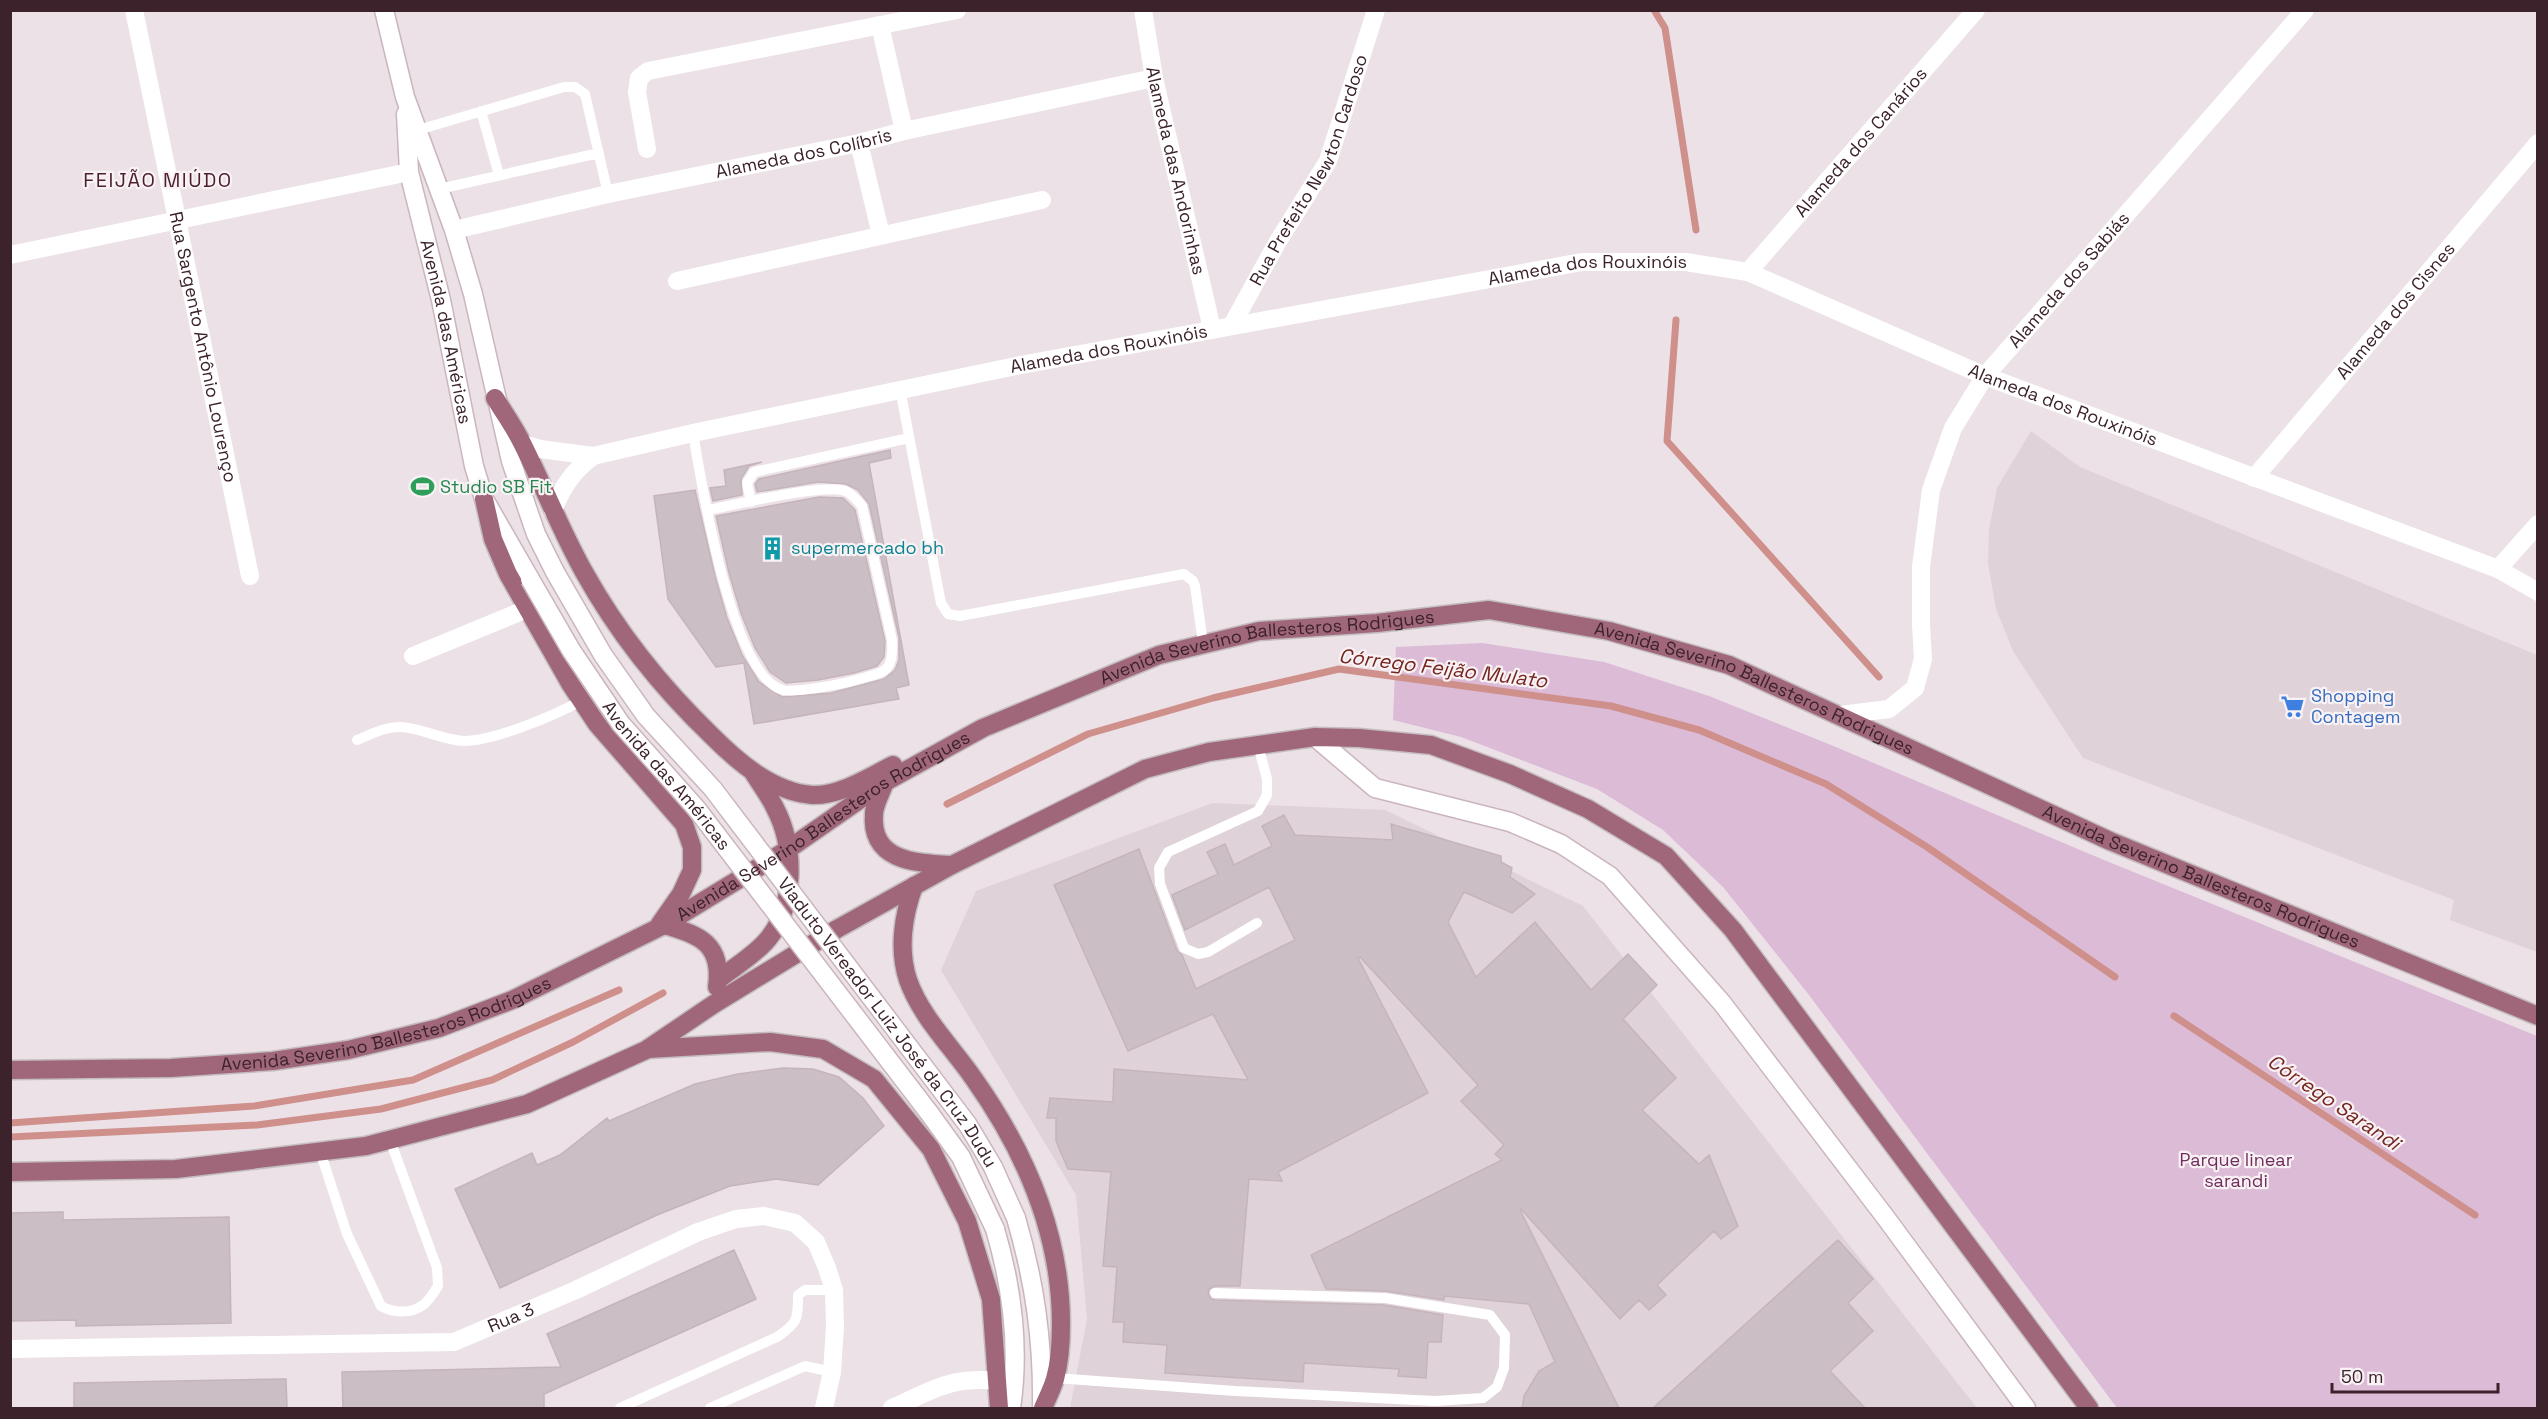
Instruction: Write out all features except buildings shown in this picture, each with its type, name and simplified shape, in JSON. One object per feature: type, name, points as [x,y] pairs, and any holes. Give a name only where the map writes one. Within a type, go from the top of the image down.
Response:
[{"type":"main road","points":[[495,398],[523,444],[584,572],[617,625],[658,681],[721,746],[753,772],[789,791],[814,795],[846,788],[911,757],[983,728]]},
{"type":"main road","points":[[484,500],[493,538],[527,609],[581,701],[597,724],[684,824],[692,847],[692,870],[681,894],[660,927],[691,932],[706,941],[716,955],[718,980],[714,1004]]},
{"type":"main road","name":"Avenida Severino Ballesteros Rodrigues","points":[[10,1070],[171,1068],[273,1061],[348,1050],[439,1028],[512,1000],[660,927],[787,850],[885,782],[983,728],[1159,655],[1259,631],[1377,623],[1489,610],[1609,631],[1729,665],[2110,841],[2538,1016]]},
{"type":"main road","points":[[10,1172],[176,1169],[366,1146],[527,1104],[646,1050],[807,946],[952,865],[1145,769],[1209,752],[1315,737],[1359,738],[1431,745],[1510,774],[1588,809],[1666,856],[1733,930],[2088,1408]]},
{"type":"main road","points":[[718,980],[766,941],[778,925],[788,892],[787,850],[776,809],[753,772]]},
{"type":"main road","points":[[885,782],[874,810],[874,834],[883,848],[895,856],[915,861],[952,865]]},
{"type":"main road","points":[[914,886],[903,925],[908,979],[920,1005],[975,1080],[1011,1138],[1028,1171],[1044,1215],[1055,1262],[1060,1307],[1060,1348],[1055,1378],[1043,1408]]},
{"type":"main road","points":[[646,1050],[770,1042],[823,1049],[874,1078],[930,1149],[967,1221],[991,1299],[999,1408]]},
{"type":"street","name":"Rua Sargento Antônio Lourenço","points":[[134,10],[250,576]]},
{"type":"street","name":"Avenida das Américas","points":[[384,10],[405,97],[454,230],[473,294],[511,461],[536,534],[555,572]]},
{"type":"street","points":[[647,149],[637,92],[639,78],[648,71],[957,10]]},
{"type":"street","name":"Alameda das Andorinhas","points":[[1143,10],[1154,78],[1212,329]]},
{"type":"street","name":"Rua Prefeito Newton Cardoso","points":[[1232,325],[1277,243],[1328,160],[1376,10]]},
{"type":"street","name":"Alameda dos Canários","points":[[1748,272],[1976,10]]},
{"type":"street","name":"Alameda dos Sabiás","points":[[1840,715],[1889,709],[1915,688],[1923,659],[1921,567],[1931,490],[1953,428],[1985,376],[2305,10]]},
{"type":"street","points":[[880,25],[904,131]]},
{"type":"street","name":"Alameda dos Colíbris","points":[[454,230],[608,194],[859,143],[904,131],[1154,78]]},
{"type":"street","name":"Avenida das Américas","points":[[405,97],[409,172],[441,300],[474,466],[484,500],[571,650],[621,724],[696,808],[961,1157],[995,1229],[1007,1268],[1013,1312],[1016,1369],[1011,1408]]},
{"type":"street","points":[[859,143],[881,235]]},
{"type":"street","name":"Alameda dos Cisnes","points":[[2254,478],[2538,143]]},
{"type":"street","points":[[10,255],[409,172]]},
{"type":"street","points":[[677,281],[1042,200]]},
{"type":"street","name":"Alameda dos Rouxinóis","points":[[523,444],[540,449],[593,456],[900,389],[1232,325],[1582,262],[1677,261],[1748,272],[1985,376],[2498,569],[2538,592]]},
{"type":"street","name":"Alameda dos Rouxinóis","points":[[553,511],[562,488],[578,467],[593,456]]},
{"type":"street","points":[[2498,569],[2538,524]]},
{"type":"street","name":"Viaduto Vereador Luiz José da Cruz Dudu","points":[[555,572],[603,655],[646,716],[713,789],[968,1125],[993,1167],[1016,1218],[1029,1261],[1039,1319],[1043,1408]]},
{"type":"street","points":[[413,656],[527,609]]},
{"type":"street","points":[[1315,737],[1375,788],[1510,822],[1561,844],[1610,876],[1722,1003],[1886,1218],[2026,1408]]},
{"type":"street","name":"Rua 3","points":[[10,1349],[454,1342],[576,1290],[698,1232],[736,1219],[764,1216],[795,1223],[816,1242],[834,1290],[835,1327],[832,1372],[824,1408]]},
{"type":"street","points":[[892,1408],[950,1382],[974,1378],[998,1381]]},
{"type":"lane","points":[[418,130],[564,87],[575,87],[585,94],[608,194]]},
{"type":"lane","points":[[482,111],[499,175]]},
{"type":"lane","points":[[439,189],[599,153]]},
{"type":"lane","points":[[900,389],[940,603],[948,614],[960,616],[1178,573],[1189,576],[1193,580],[1203,643]]},
{"type":"lane","points":[[693,433],[708,510],[725,592],[755,662],[773,684],[784,690],[847,682],[885,670],[893,658],[892,640],[862,506],[845,491],[835,490],[804,492],[708,510]]},
{"type":"lane","points":[[751,502],[747,483],[754,472],[909,438]]},
{"type":"lane","points":[[357,740],[389,727],[401,726],[460,741],[481,740],[560,712],[581,701]]},
{"type":"lane","points":[[1257,923],[1208,952],[1198,954],[1184,948],[1160,884],[1159,868],[1168,852],[1258,811],[1267,795],[1268,779],[1258,745]]},
{"type":"lane","points":[[320,1151],[347,1233],[381,1306],[390,1311],[410,1311],[423,1305],[438,1286],[437,1268],[390,1140]]},
{"type":"lane","points":[[620,1408],[777,1337],[792,1327],[799,1315],[798,1295],[805,1290],[834,1290]]},
{"type":"lane","points":[[1055,1378],[1235,1391],[1435,1401],[1483,1398],[1497,1387],[1504,1368],[1505,1335],[1490,1315],[1385,1298],[1215,1293]]},
{"type":"lane","points":[[710,1408],[805,1366],[832,1372]]},
{"type":"shaded area","name":"Shopping Contagem","points":[[2031,431],[2080,467],[2537,655],[2537,952],[2450,920],[2454,900],[2083,758],[2013,651],[1996,609],[1988,563],[1989,530],[1997,488]]},
{"type":"shaded area","points":[[1213,803],[1385,810],[1583,906],[1977,1408],[1070,1408],[1087,1319],[1076,1195],[941,970],[976,891]]},
{"type":"green space","name":"Parque linear sarandi","points":[[1482,643],[1604,662],[1709,696],[2537,1036],[2537,1408],[2117,1408],[1809,995],[1723,887],[1663,830],[1597,789],[1461,737],[1393,720],[1396,647]]},
{"type":"waterway","name":"Córrego Feijão Mulato","points":[[1654,10],[1665,28],[1696,230]]},
{"type":"waterway","name":"Córrego Feijão Mulato","points":[[1676,320],[1667,441],[1879,677]]},
{"type":"waterway","name":"Córrego Feijão Mulato","points":[[947,804],[1088,734],[1213,698],[1339,669],[1611,706],[1699,730],[1826,784],[1927,847],[2115,977]]},
{"type":"waterway","points":[[10,1123],[254,1106],[413,1080],[619,990]]},
{"type":"waterway","points":[[10,1137],[257,1125],[381,1109],[492,1080],[573,1042],[663,993]]},
{"type":"waterway","name":"Córrego Sarandi","points":[[2174,1016],[2475,1215]]},
{"type":"place","name":"Studio SB Fit","points":[[422,487]]},
{"type":"place","name":"supermercado bh","points":[[773,548]]},
{"type":"place","name":"Shopping Contagem","points":[[2293,706]]},
{"type":"district","name":"FEIJÃO MIÚDO","points":[[158,180]]}]
